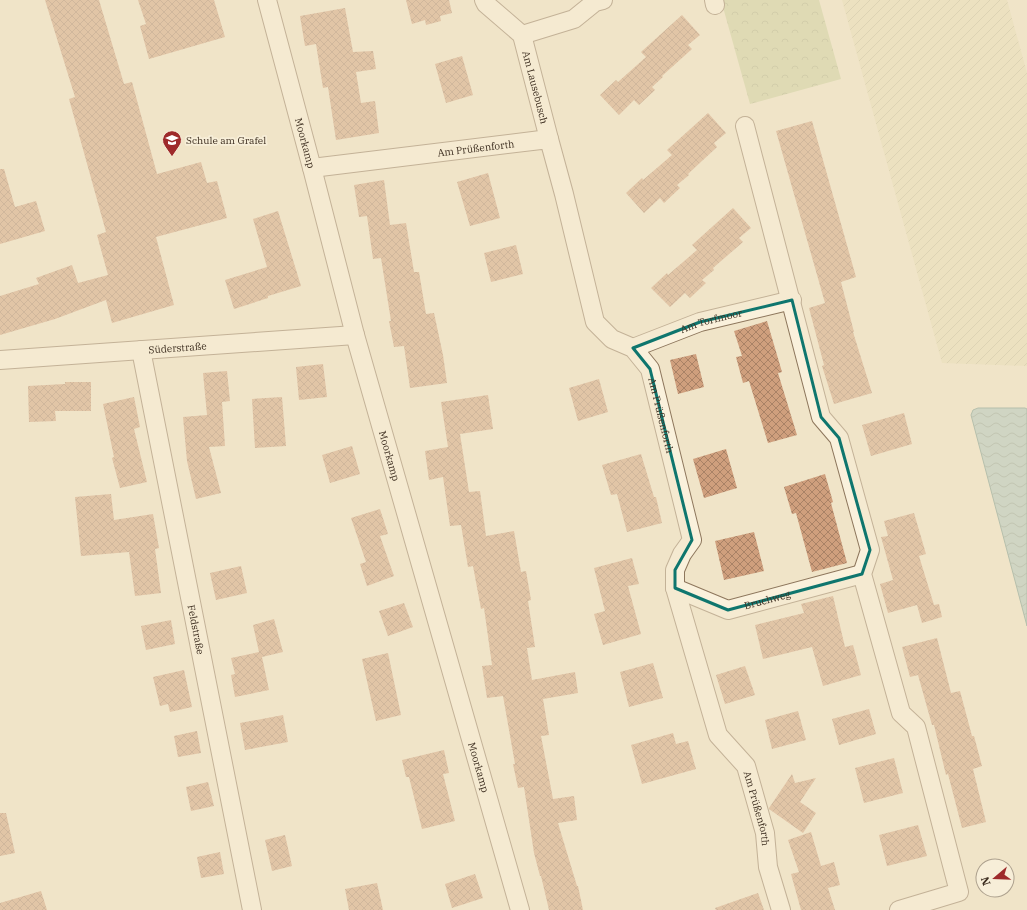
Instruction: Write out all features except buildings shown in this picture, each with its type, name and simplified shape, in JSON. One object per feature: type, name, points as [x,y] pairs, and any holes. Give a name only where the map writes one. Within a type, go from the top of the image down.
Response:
[{"type":"street","name":"Moorkamp","points":[[267,0],[355,335],[520,910]]},
{"type":"street","points":[[484,0],[486,4],[522,35],[574,19],[595,2],[603,0]]},
{"type":"street","name":"Am Lausebusch","points":[[522,35],[549,140]]},
{"type":"street","points":[[745,126],[792,300],[821,417],[839,438],[870,550],[862,574],[901,713],[916,727],[959,892],[899,910]]},
{"type":"street","name":"Am Prüßenforth","points":[[312,168],[549,140],[564,194],[595,322],[612,339],[633,348],[650,369],[692,540],[682,554],[675,570],[676,588],[718,735],[746,766],[765,833],[768,867],[780,910]]},
{"type":"street","name":"Am Torfmoor","points":[[633,348],[700,322],[792,300]]},
{"type":"street","name":"Süderstraße","points":[[0,360],[355,335]]},
{"type":"street","name":"Feldstraße","points":[[141,350],[252,910]]},
{"type":"street","name":"Bruchweg","points":[[676,588],[728,610],[862,574]]},
{"type":"highlighted area","points":[[792,300],[821,417],[839,438],[870,550],[862,574],[728,610],[675,588],[675,570],[692,540],[650,369],[633,348],[700,322]]},
{"type":"shaded area","points":[[842,0],[1007,0],[1027,73],[1027,366],[942,363]]},
{"type":"green space","points":[[721,0],[819,0],[841,79],[750,104]]},
{"type":"water","points":[[978,408],[1027,409],[1027,626],[971,415],[973,410]]},
{"type":"place","name":"Schule am Grafel","points":[[172,157]]}]
